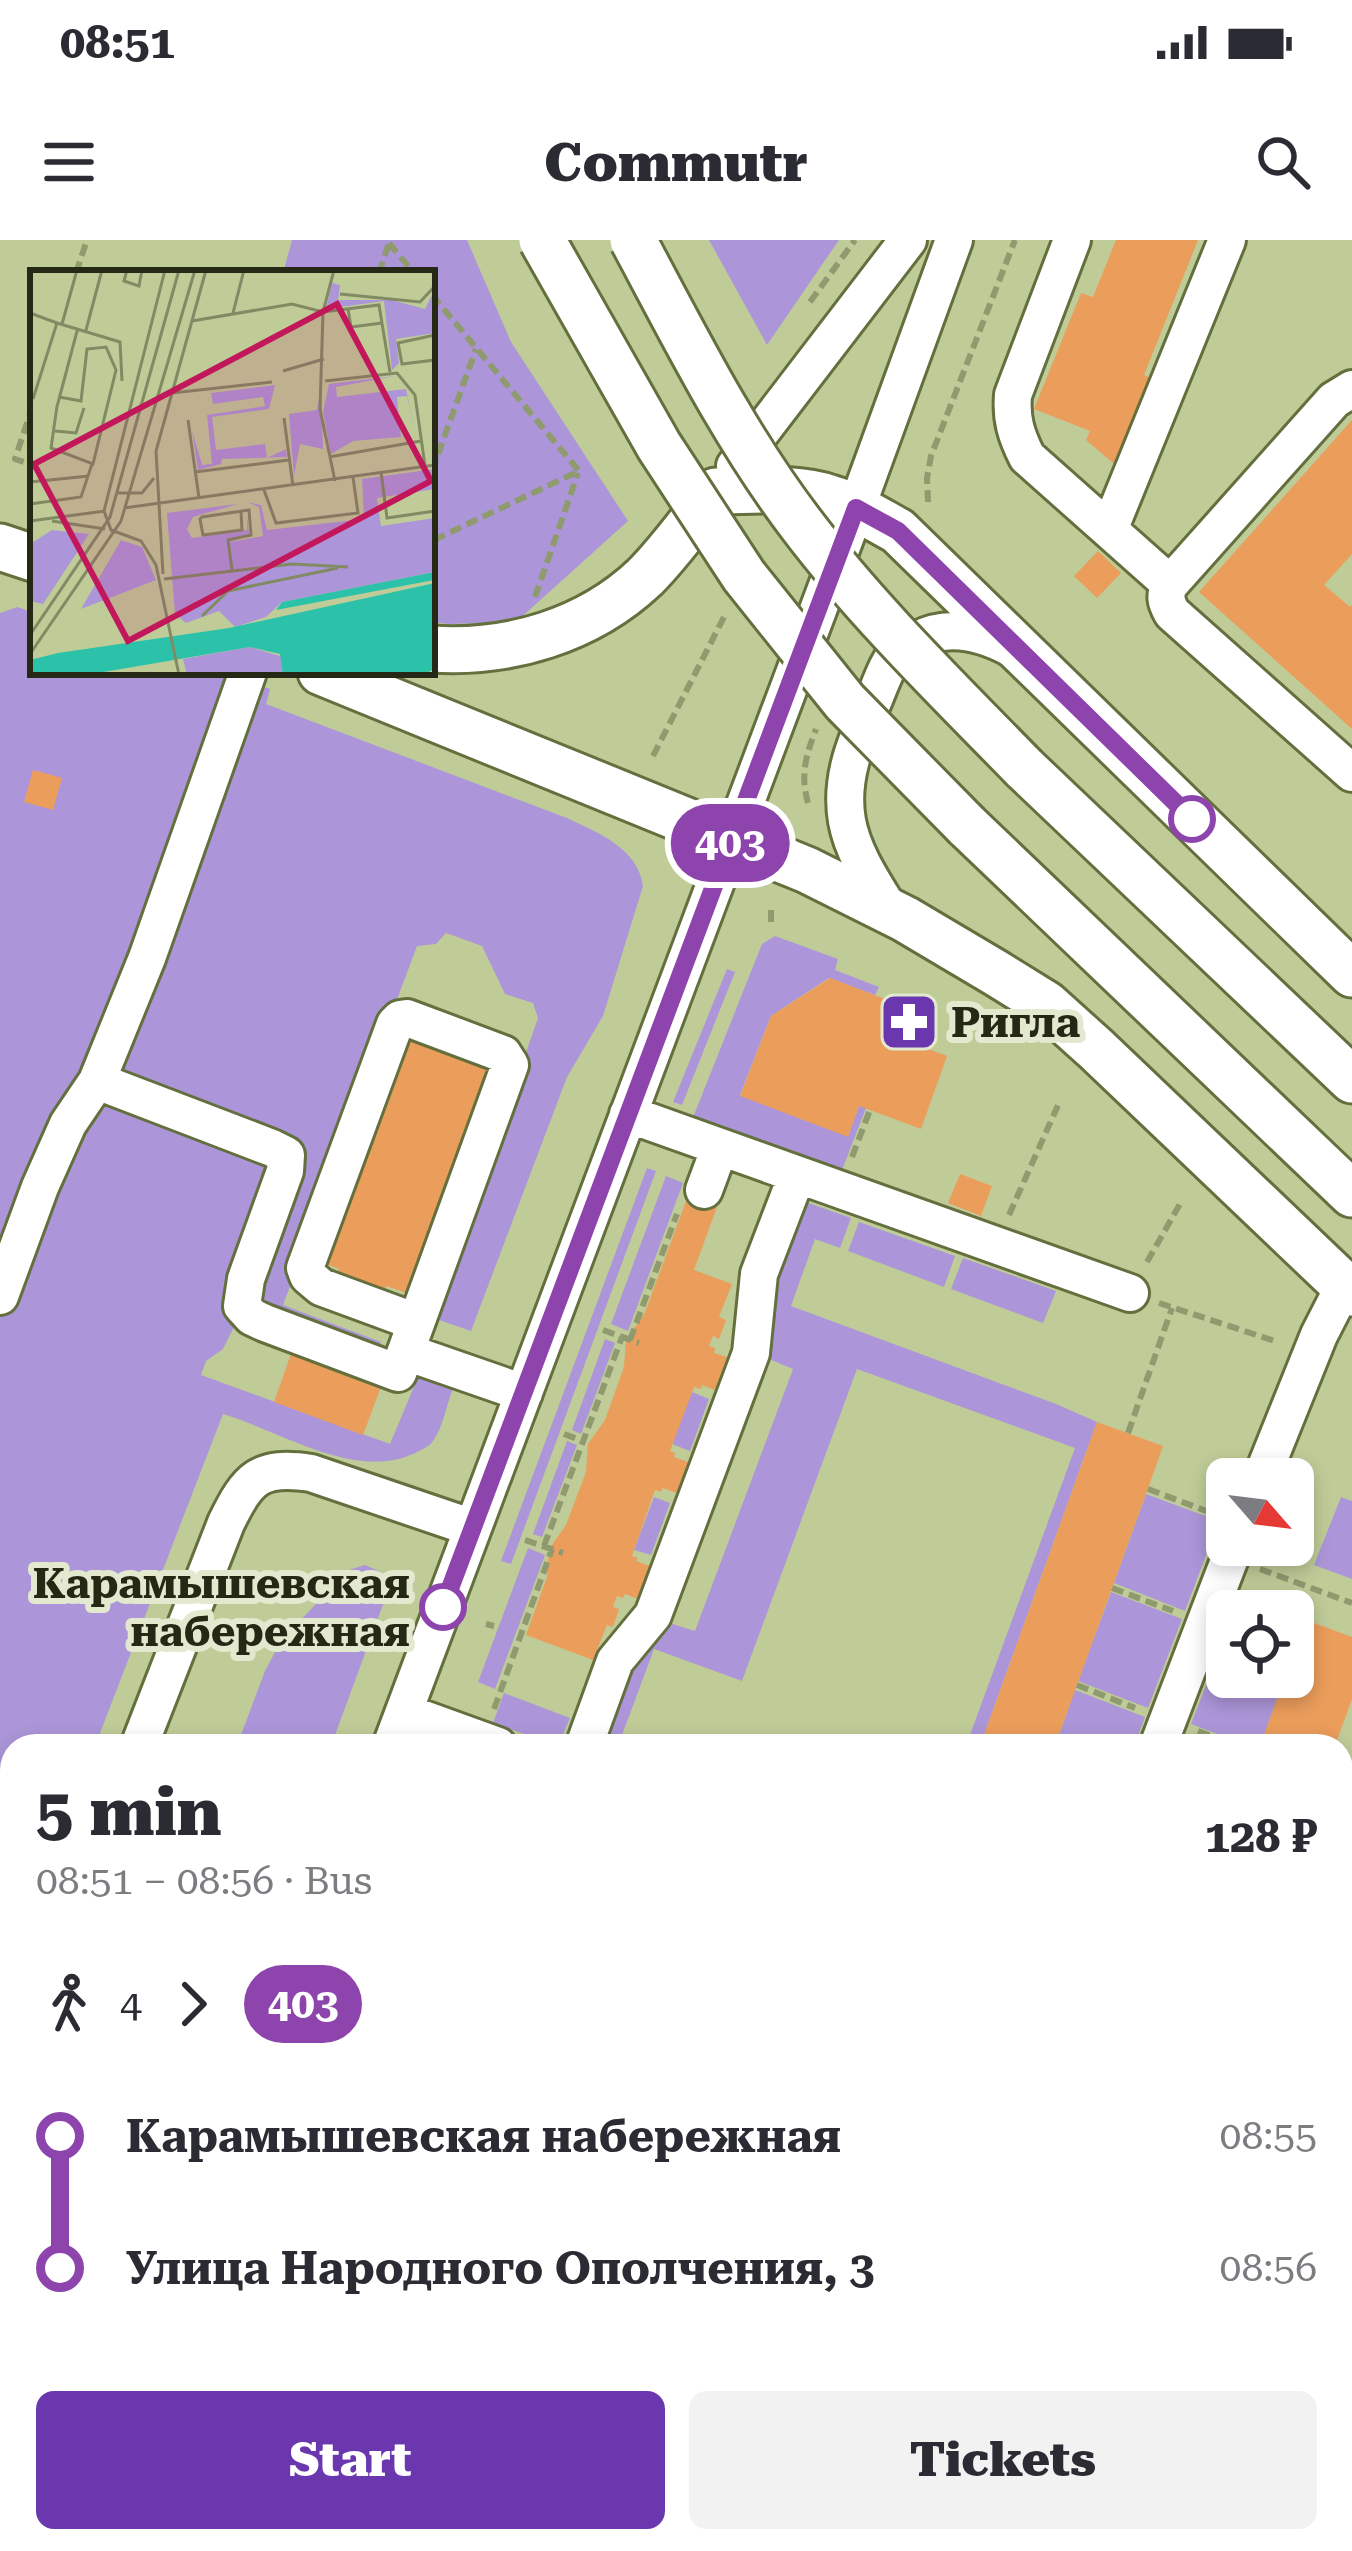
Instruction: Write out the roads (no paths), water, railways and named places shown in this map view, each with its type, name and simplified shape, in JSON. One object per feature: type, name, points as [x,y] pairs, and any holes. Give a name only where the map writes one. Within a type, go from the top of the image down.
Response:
[{"type":"main road","points":[[542,240],[659,446],[744,576],[845,702],[967,826],[1352,1194]]},
{"type":"main road","points":[[633,240],[718,400],[801,524],[909,650],[1024,768],[1352,1080]]},
{"type":"main road","points":[[435,649],[509,645],[556,633],[601,610],[645,577],[716,491],[826,496],[898,531],[1352,974]]},
{"type":"main road","points":[[328,675],[807,870],[891,912],[1046,1004],[1348,1289]]},
{"type":"street","points":[[716,491],[908,240]]},
{"type":"street","points":[[466,1734],[398,1729],[954,240]]},
{"type":"street","points":[[1072,240],[1013,395],[1016,436],[1027,457],[1170,584]]},
{"type":"street","points":[[1108,530],[1227,240]]},
{"type":"street","points":[[1352,388],[1334,400],[1166,593],[1172,613],[1352,773]]},
{"type":"street","points":[[891,912],[864,868],[847,824],[844,790],[852,750],[883,678],[901,648],[929,634],[964,631],[994,638],[1022,654]]},
{"type":"street","points":[[0,1296],[68,1124],[97,1081],[153,940],[247,675]]},
{"type":"street","points":[[97,1081],[286,1155],[242,1306],[252,1317],[398,1373],[411,1337],[509,1065],[508,1058],[400,1019],[305,1268],[321,1287],[411,1337],[524,1393]]},
{"type":"street","points":[[628,1114],[1130,1294]]},
{"type":"street","points":[[694,1193],[720,1147]]},
{"type":"street","points":[[588,1734],[615,1661],[653,1615],[751,1353],[759,1274],[796,1174]]},
{"type":"street","points":[[1269,1458],[1319,1334],[1348,1289]]},
{"type":"street","points":[[144,1734],[226,1523],[239,1496],[259,1475],[284,1468],[311,1473],[473,1528]]},
{"type":"street","points":[[1163,1734],[1237,1566]]},
{"type":"place","name":"Ригла","points":[[909,1022]]},
{"type":"place","name":"Карамышевская набережная","points":[[443,1607]]}]
